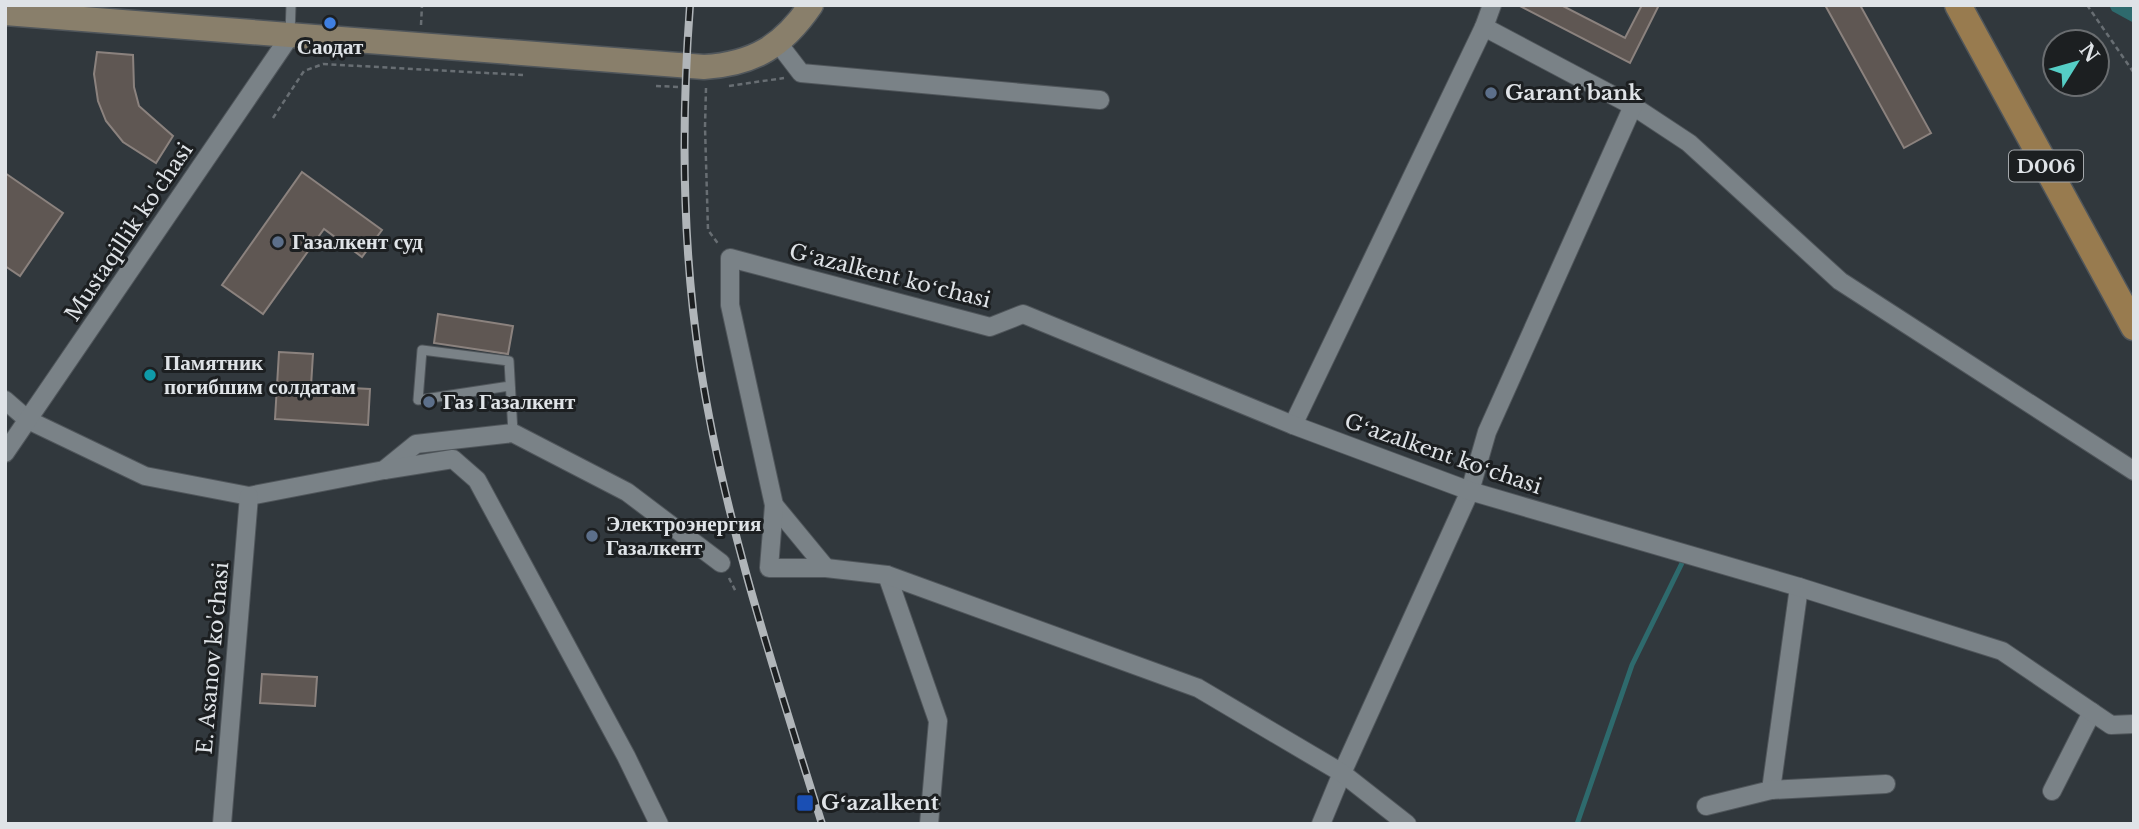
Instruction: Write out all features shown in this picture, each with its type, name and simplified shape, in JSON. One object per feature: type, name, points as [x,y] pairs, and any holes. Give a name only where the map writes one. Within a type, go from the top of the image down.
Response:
[{"type":"main road","points":[[5,13],[704,67],[743,62],[762,54],[800,22],[811,5]]},
{"type":"main road","name":"D006","points":[[1958,5],[2134,327]]},
{"type":"main road","name":"D006","points":[[1970,5],[2134,304]]},
{"type":"street","points":[[1293,425],[1484,27],[1492,5]]},
{"type":"street","points":[[1484,27],[1633,106],[1689,143],[1840,281],[2134,471]]},
{"type":"street","name":"Mustaqillik ko'chasi","points":[[5,453],[290,36]]},
{"type":"street","points":[[778,43],[801,73],[1100,100]]},
{"type":"street","points":[[1321,824],[1470,491],[1486,432],[1633,106]]},
{"type":"street","points":[[730,258],[730,305],[774,505],[769,568],[826,568],[887,575],[1198,688],[1342,773],[1407,824]]},
{"type":"street","name":"Gʻazalkent koʻchasi","points":[[730,258],[990,327],[1023,314],[1293,425],[1470,491],[1799,587],[2002,651],[2111,725],[2134,724]]},
{"type":"street","points":[[5,400],[28,420],[145,476],[249,496],[453,459],[477,480],[626,756],[659,824]]},
{"type":"street","points":[[383,470],[415,444],[513,433],[627,492],[721,563]]},
{"type":"street","name":"E. Asanov ko'chasi","points":[[222,824],[249,496]]},
{"type":"street","points":[[774,505],[826,568]]},
{"type":"street","points":[[887,575],[938,722],[929,824]]},
{"type":"street","points":[[1771,790],[1799,587]]},
{"type":"street","points":[[2052,791],[2092,712]]},
{"type":"street","points":[[1706,806],[1771,790],[1886,784]]},
{"type":"lane","points":[[290,36],[291,5]]},
{"type":"lane","points":[[510,386],[418,400],[422,350],[509,361],[513,433]]},
{"type":"path","points":[[421,32],[422,5]]},
{"type":"path","points":[[2087,5],[2134,73]]},
{"type":"path","points":[[273,118],[304,71],[323,64],[529,76]]},
{"type":"path","points":[[728,86],[775,81],[801,73]]},
{"type":"path","points":[[644,84],[671,87]]},
{"type":"path","points":[[717,87],[706,88],[708,230],[730,258]]},
{"type":"water","points":[[2109,5],[2134,5],[2134,23],[2112,11]]},
{"type":"building","points":[[1518,5],[1561,5],[1625,38],[1642,5],[1659,5],[1630,63]]},
{"type":"building","points":[[1825,5],[1860,5],[1931,133],[1904,148]]},
{"type":"building","points":[[97,52],[133,55],[134,87],[139,106],[173,136],[156,163],[123,142],[106,121],[98,101],[94,74]]},
{"type":"building","points":[[302,172],[382,230],[362,257],[324,229],[263,314],[222,285]]},
{"type":"building","points":[[5,173],[63,213],[20,276],[5,266]]},
{"type":"building","points":[[438,314],[513,326],[508,354],[434,343]]},
{"type":"building","points":[[279,352],[313,354],[311,386],[370,389],[368,425],[275,419]]},
{"type":"building","points":[[262,674],[317,677],[315,706],[260,703]]},
{"type":"waterway","points":[[1577,824],[1632,665],[1683,561]]},
{"type":"railway","points":[[690,5],[685,95],[685,185],[690,275],[700,364],[710,422],[752,596],[822,824]]},
{"type":"place","name":"Саодат","points":[[330,23]]},
{"type":"place","name":"Garant bank","points":[[1491,93]]},
{"type":"place","name":"Газалкент суд","points":[[278,242]]},
{"type":"place","name":"Памятник погибшим солдатам","points":[[150,375]]},
{"type":"place","name":"Газ Газалкент","points":[[429,402]]},
{"type":"place","name":"Электроэнергия Газалкент","points":[[592,536]]},
{"type":"place","name":"Gʻazalkent","points":[[805,803]]}]
